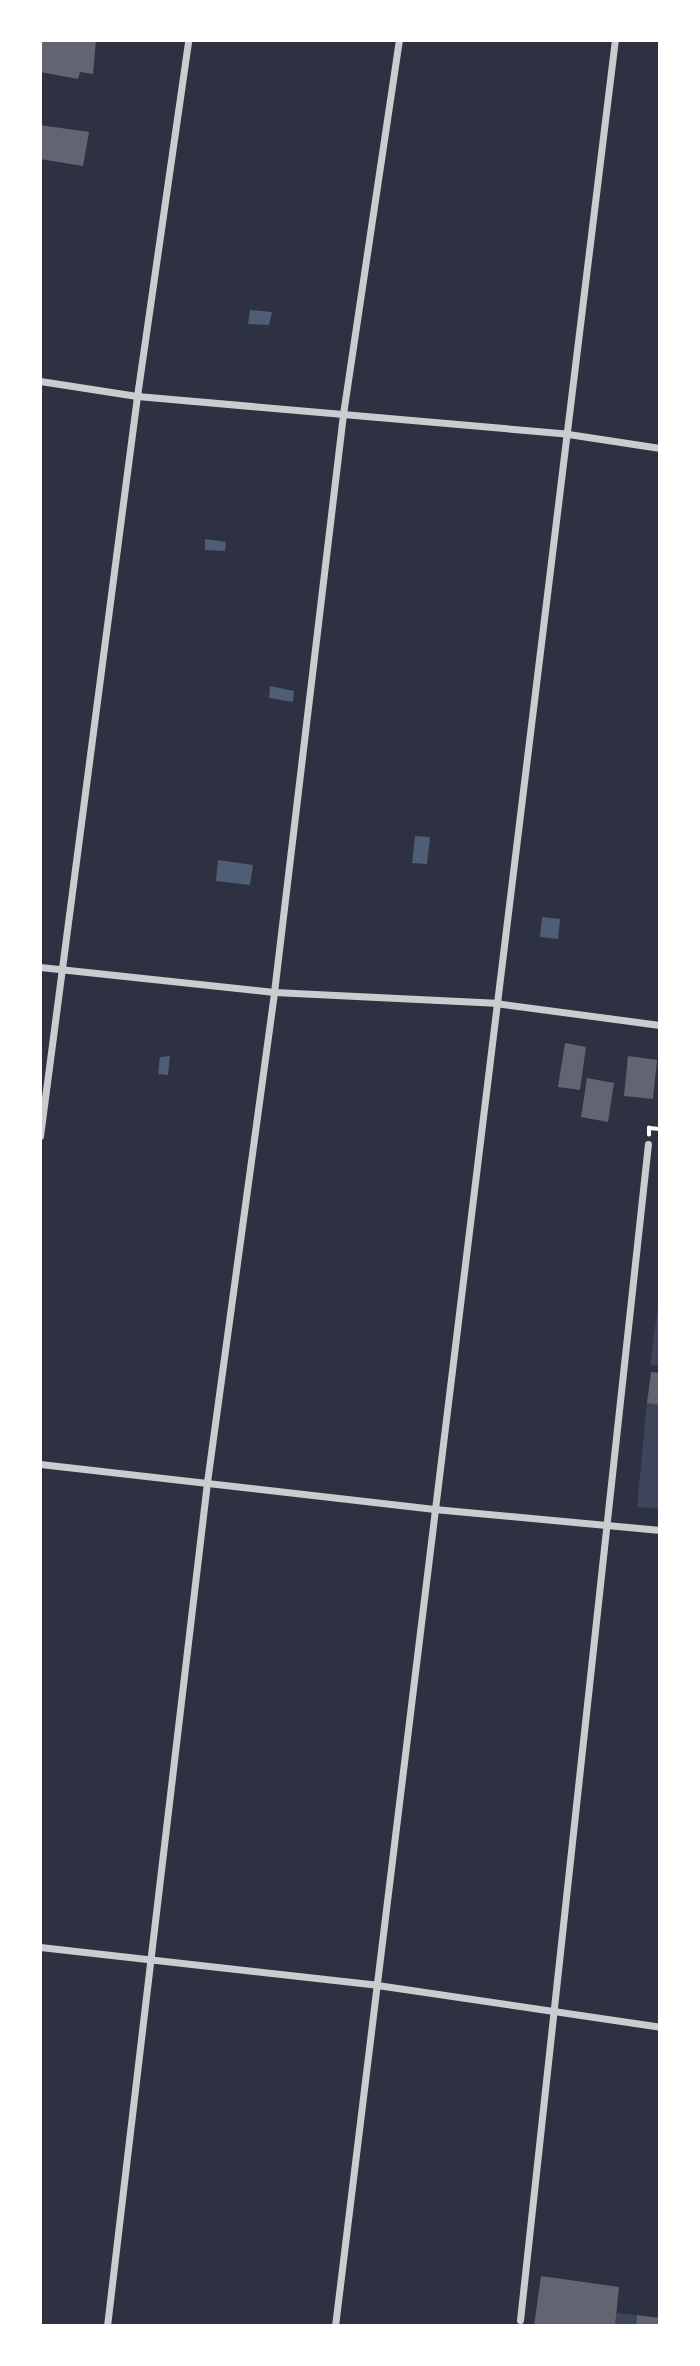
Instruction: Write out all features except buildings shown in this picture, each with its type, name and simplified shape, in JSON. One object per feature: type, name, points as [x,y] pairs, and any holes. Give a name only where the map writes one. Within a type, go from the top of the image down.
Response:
[{"type":"street","points":[[40,1136],[137,396],[188,40]]},
{"type":"street","points":[[107,2326],[207,1482],[274,992],[343,414],[398,40]]},
{"type":"street","points":[[335,2326],[495,1003],[569,433],[615,40]]},
{"type":"street","points":[[40,381],[137,396],[569,433],[660,448]]},
{"type":"street","points":[[40,967],[274,992],[495,1003],[660,1025]]},
{"type":"street","points":[[520,2320],[648,1144]]},
{"type":"street","points":[[40,1464],[434,1509],[660,1530]]},
{"type":"street","points":[[40,1947],[377,1985],[660,2027]]},
{"type":"shaded area","points":[[250,310],[272,312],[269,325],[248,324]]},
{"type":"shaded area","points":[[205,539],[226,542],[225,551],[205,550]]},
{"type":"shaded area","points":[[270,686],[294,691],[293,702],[269,698]]},
{"type":"shaded area","points":[[415,836],[430,837],[427,864],[412,863]]},
{"type":"shaded area","points":[[218,860],[253,865],[250,885],[216,881]]},
{"type":"shaded area","points":[[542,917],[560,919],[558,939],[540,937]]},
{"type":"shaded area","points":[[170,1056],[168,1075],[158,1074],[160,1057]]},
{"type":"shaded area","points":[[660,1291],[660,1366],[650,1365]]},
{"type":"shaded area","points":[[647,1402],[660,1404],[660,1509],[637,1507]]},
{"type":"shaded area","points":[[616,2313],[637,2315],[636,2326],[615,2326]]}]
